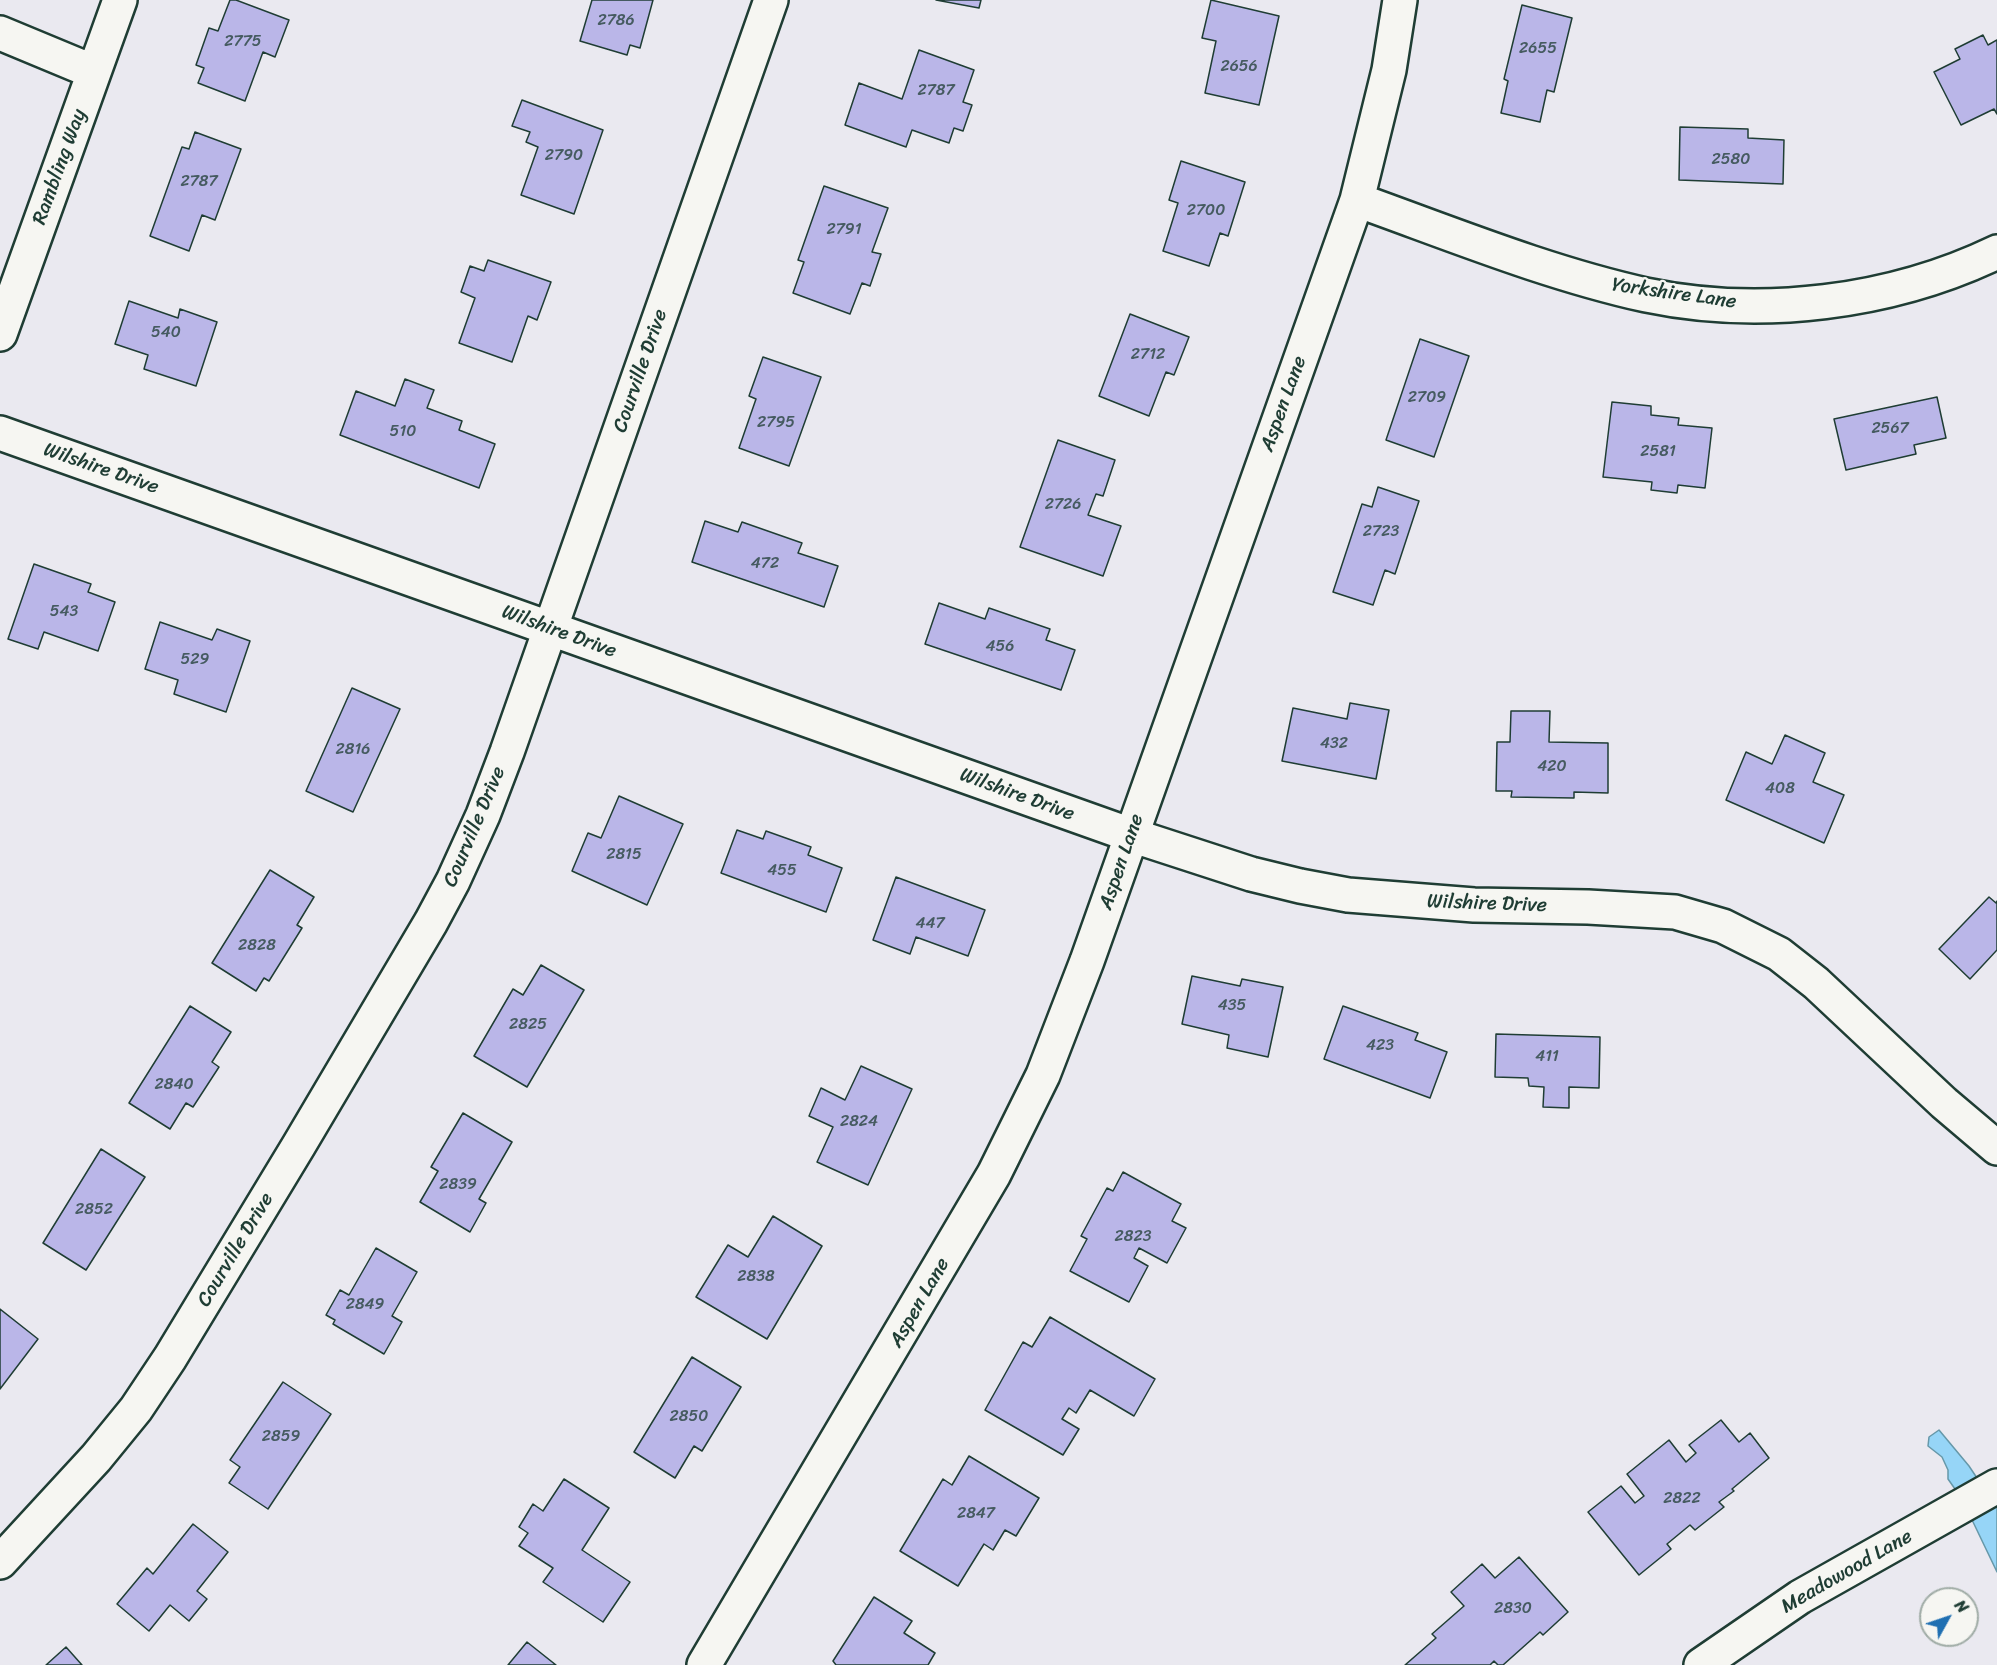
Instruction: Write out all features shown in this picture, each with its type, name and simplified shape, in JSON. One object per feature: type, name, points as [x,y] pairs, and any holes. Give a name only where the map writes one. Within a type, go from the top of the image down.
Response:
[{"type":"street","name":"Rambling Way","points":[[0,334],[120,0]]},
{"type":"street","name":"Courville Drive","points":[[0,1562],[47,1513],[136,1409],[198,1314],[453,881],[483,815],[771,0]]},
{"type":"street","name":"Aspen Lane","points":[[704,1665],[994,1174],[1020,1125],[1056,1043],[1357,200],[1386,81],[1400,0]]},
{"type":"street","points":[[0,33],[94,72]]},
{"type":"street","name":"Yorkshire Lane","points":[[1357,200],[1592,281],[1648,295],[1705,302],[1763,306],[1790,305],[1861,296],[1898,288],[1954,270],[1997,252]]},
{"type":"street","name":"Wilshire Drive","points":[[0,433],[1131,836],[1251,874],[1348,895],[1474,905],[1588,907],[1675,912],[1723,926],[1779,954],[1816,983],[1944,1103],[1997,1148]]},
{"type":"street","name":"Meadowood Lane","points":[[1701,1665],[1736,1650],[1800,1597],[1997,1486]]},
{"type":"water","points":[[1939,1430],[1969,1466],[1997,1508],[1997,1572],[1962,1499],[1948,1479],[1948,1470],[1942,1457],[1928,1446],[1929,1437]]},
{"type":"building","points":[[230,0],[236,0],[289,20],[275,57],[263,52],[245,101],[198,83],[204,68],[196,65],[209,28],[218,31]]},
{"type":"building","points":[[592,0],[653,0],[640,48],[630,45],[627,55],[580,41]]},
{"type":"building","points":[[936,0],[981,0],[979,8]]},
{"type":"building","points":[[1211,0],[1279,16],[1259,105],[1205,93],[1216,41],[1202,38]]},
{"type":"building","points":[[1522,5],[1572,18],[1554,92],[1547,90],[1540,122],[1501,113],[1508,81],[1504,79]]},
{"type":"building","points":[[1983,35],[1988,45],[1997,40],[1997,114],[1994,109],[1961,125],[1934,72],[1960,59],[1955,49]]},
{"type":"building","points":[[919,50],[974,70],[963,102],[972,105],[963,131],[954,128],[949,143],[912,130],[906,147],[845,125],[859,83],[902,99]]},
{"type":"building","points":[[522,100],[603,130],[574,214],[521,195],[538,147],[526,142],[530,132],[512,126]]},
{"type":"building","points":[[1680,127],[1748,129],[1748,138],[1784,140],[1783,184],[1679,180]]},
{"type":"building","points":[[195,132],[241,149],[215,220],[202,215],[189,251],[150,236],[182,147],[189,149]]},
{"type":"building","points":[[1181,161],[1245,182],[1228,236],[1220,233],[1209,266],[1163,251],[1178,203],[1169,200]]},
{"type":"building","points":[[824,186],[888,208],[872,252],[881,254],[870,286],[862,283],[850,314],[793,293],[804,262],[798,260]]},
{"type":"building","points":[[488,260],[551,282],[537,320],[528,316],[512,362],[459,343],[475,298],[461,292],[470,266],[484,271]]},
{"type":"building","points":[[129,301],[178,318],[180,309],[217,322],[196,386],[144,369],[148,355],[115,344]]},
{"type":"building","points":[[1130,314],[1189,337],[1174,375],[1166,372],[1149,416],[1099,396]]},
{"type":"building","points":[[1420,339],[1469,356],[1434,457],[1386,440]]},
{"type":"building","points":[[763,357],[821,377],[789,466],[739,448],[756,399],[749,396]]},
{"type":"building","points":[[405,379],[434,390],[427,408],[462,421],[459,430],[495,444],[479,488],[340,435],[356,391],[395,406]]},
{"type":"building","points":[[1937,397],[1946,438],[1914,445],[1916,454],[1846,470],[1834,419]]},
{"type":"building","points":[[1612,402],[1651,406],[1651,415],[1679,418],[1678,425],[1712,428],[1705,488],[1678,485],[1677,493],[1651,490],[1652,482],[1603,477]]},
{"type":"building","points":[[1058,440],[1115,460],[1103,496],[1096,494],[1088,515],[1121,526],[1103,576],[1020,547]]},
{"type":"building","points":[[1378,487],[1419,501],[1395,574],[1385,570],[1373,605],[1333,592],[1362,504],[1372,507]]},
{"type":"building","points":[[705,521],[738,532],[742,522],[802,543],[798,553],[838,566],[824,607],[692,562]]},
{"type":"building","points":[[34,564],[91,584],[88,592],[115,602],[98,651],[44,632],[38,649],[8,639]]},
{"type":"building","points":[[939,603],[985,619],[989,608],[1050,629],[1046,640],[1075,650],[1061,690],[925,644]]},
{"type":"building","points":[[160,622],[212,640],[217,629],[250,641],[226,712],[174,694],[178,680],[145,669]]},
{"type":"building","points":[[352,688],[400,709],[353,812],[306,791]]},
{"type":"building","points":[[1350,703],[1389,710],[1376,779],[1282,761],[1293,708],[1347,719]]},
{"type":"building","points":[[1511,711],[1550,711],[1549,742],[1608,743],[1608,793],[1574,792],[1574,798],[1511,797],[1512,791],[1496,791],[1497,742],[1510,742]]},
{"type":"building","points":[[1785,735],[1825,753],[1813,782],[1844,795],[1824,843],[1726,800],[1746,752],[1772,764]]},
{"type":"building","points":[[619,796],[683,824],[647,905],[572,871],[588,833],[601,838]]},
{"type":"building","points":[[737,830],[763,839],[766,831],[811,847],[808,855],[842,868],[826,912],[721,873]]},
{"type":"building","points":[[270,870],[314,897],[297,925],[302,928],[269,981],[264,978],[256,991],[212,963]]},
{"type":"building","points":[[896,877],[985,910],[968,956],[916,937],[910,954],[873,940]]},
{"type":"building","points":[[1989,897],[1996,903],[1997,901],[1997,950],[1970,979],[1939,949]]},
{"type":"building","points":[[541,965],[584,990],[527,1087],[474,1056],[513,989],[523,995]]},
{"type":"building","points":[[1192,976],[1240,986],[1242,979],[1283,987],[1268,1057],[1227,1048],[1229,1035],[1182,1024]]},
{"type":"building","points":[[190,1006],[231,1032],[212,1062],[219,1067],[193,1107],[186,1103],[170,1129],[129,1103]]},
{"type":"building","points":[[1343,1006],[1418,1033],[1415,1040],[1447,1052],[1430,1098],[1324,1059]]},
{"type":"building","points":[[1496,1034],[1600,1037],[1599,1088],[1569,1087],[1569,1108],[1543,1107],[1544,1087],[1529,1086],[1528,1078],[1495,1077]]},
{"type":"building","points":[[861,1066],[912,1089],[868,1185],[817,1162],[833,1127],[809,1116],[821,1088],[845,1100]]},
{"type":"building","points":[[463,1113],[512,1142],[479,1199],[486,1203],[470,1232],[420,1202],[438,1171],[431,1167]]},
{"type":"building","points":[[101,1149],[145,1177],[86,1270],[43,1243]]},
{"type":"building","points":[[1123,1172],[1181,1204],[1172,1221],[1186,1228],[1167,1263],[1139,1248],[1134,1258],[1148,1266],[1129,1302],[1070,1271],[1087,1239],[1081,1236],[1107,1188],[1113,1191]]},
{"type":"building","points":[[773,1216],[822,1246],[767,1339],[696,1297],[728,1245],[748,1257]]},
{"type":"building","points":[[376,1248],[417,1272],[392,1316],[402,1322],[384,1354],[333,1324],[335,1320],[326,1315],[340,1290],[349,1295]]},
{"type":"building","points":[[0,1309],[38,1339],[0,1389]]},
{"type":"building","points":[[1050,1317],[1155,1379],[1134,1416],[1090,1390],[1076,1413],[1069,1408],[1062,1419],[1079,1429],[1063,1455],[985,1410],[1023,1342],[1032,1347]]},
{"type":"building","points":[[692,1357],[741,1387],[702,1451],[694,1446],[675,1478],[634,1452]]},
{"type":"building","points":[[283,1382],[331,1414],[268,1509],[229,1483],[240,1467],[230,1460]]},
{"type":"building","points":[[1721,1420],[1739,1442],[1750,1433],[1769,1458],[1719,1502],[1724,1507],[1695,1530],[1690,1525],[1667,1544],[1671,1549],[1639,1575],[1588,1512],[1621,1486],[1635,1503],[1644,1496],[1627,1474],[1669,1440],[1686,1462],[1696,1453],[1689,1445]]},
{"type":"building","points":[[969,1456],[1039,1498],[1016,1536],[1005,1530],[993,1550],[984,1544],[958,1586],[900,1551],[943,1479],[952,1485]]},
{"type":"building","points":[[564,1479],[609,1508],[582,1550],[630,1582],[603,1622],[543,1582],[553,1568],[519,1546],[528,1533],[519,1527],[533,1504],[543,1511]]},
{"type":"building","points":[[193,1524],[228,1552],[197,1591],[207,1599],[189,1621],[170,1605],[149,1631],[117,1604],[147,1568],[153,1574]]},
{"type":"building","points":[[1519,1557],[1568,1612],[1543,1635],[1540,1632],[1503,1665],[1498,1665],[1494,1661],[1490,1665],[1405,1665],[1436,1638],[1432,1634],[1464,1606],[1451,1592],[1482,1564],[1495,1578]]},
{"type":"building","points":[[874,1597],[912,1621],[904,1633],[935,1653],[928,1665],[836,1665],[833,1661]]},
{"type":"building","points":[[527,1642],[556,1665],[508,1665]]},
{"type":"building","points":[[66,1647],[82,1665],[46,1665]]}]
